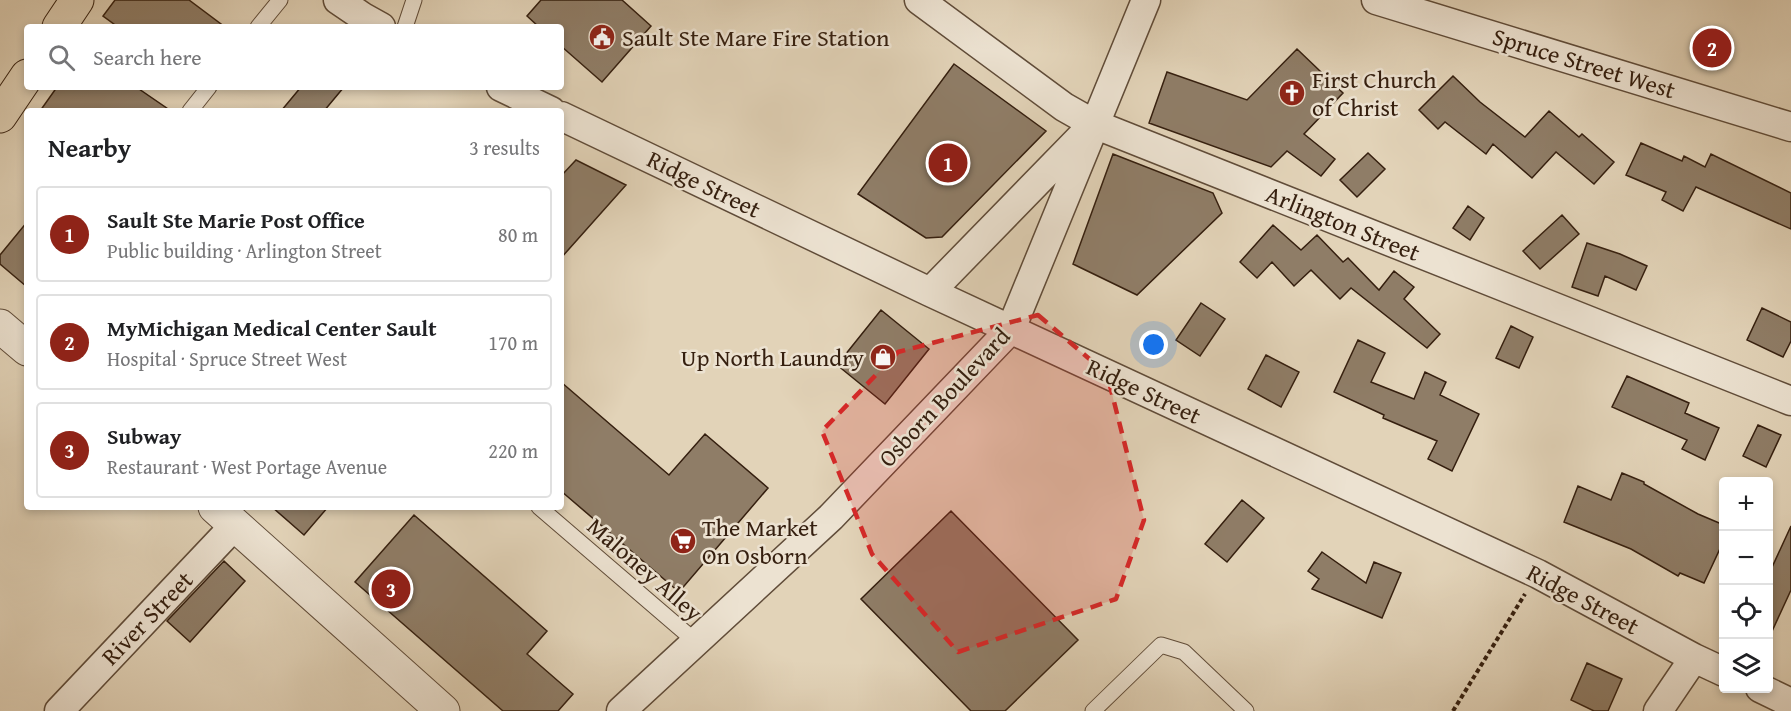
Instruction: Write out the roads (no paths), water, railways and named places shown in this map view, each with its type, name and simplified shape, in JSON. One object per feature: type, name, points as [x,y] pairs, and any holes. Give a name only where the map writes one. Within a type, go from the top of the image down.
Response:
[{"type":"main road","points":[[61,24],[77,0]]},
{"type":"main road","points":[[0,116],[24,80]]},
{"type":"street","points":[[338,0],[376,24]]},
{"type":"street","name":"Arlington Street","points":[[920,0],[1064,107],[1094,124],[1791,400]]},
{"type":"street","name":"Osborn Boulevard","points":[[621,711],[831,517],[1011,329],[1146,0]]},
{"type":"street","name":"Spruce Street West","points":[[1376,0],[1791,127]]},
{"type":"street","points":[[507,90],[545,108]]},
{"type":"street","name":"Ridge Street","points":[[564,117],[930,292],[1538,574],[1719,670]]},
{"type":"street","points":[[930,292],[1094,124]]},
{"type":"street","points":[[0,326],[24,346]]},
{"type":"street","points":[[226,516],[443,711]]},
{"type":"street","name":"River Street","points":[[59,711],[226,516]]},
{"type":"street","points":[[1658,711],[1694,658]]},
{"type":"street","points":[[1770,693],[1791,703]]},
{"type":"lane","points":[[260,24],[280,0]]},
{"type":"lane","points":[[406,24],[414,0]]},
{"type":"lane","points":[[192,108],[207,90]]},
{"type":"lane","name":"Maloney Alley","points":[[542,510],[695,641]]},
{"type":"lane","points":[[1093,711],[1161,645],[1184,652],[1246,711]]},
{"type":"place","name":"Sault Ste Mare Fire Station","points":[[602,37]]},
{"type":"place","name":"MyMichigan Medical Center Sault","points":[[1712,48]]},
{"type":"place","name":"First Church of Christ","points":[[1292,93]]},
{"type":"place","name":"Sault Ste Marie Post Office","points":[[948,163]]},
{"type":"place","name":"Up North Laundry","points":[[883,357]]},
{"type":"place","name":"The Market On Osborn","points":[[683,541]]},
{"type":"place","name":"Subway","points":[[391,589]]}]
